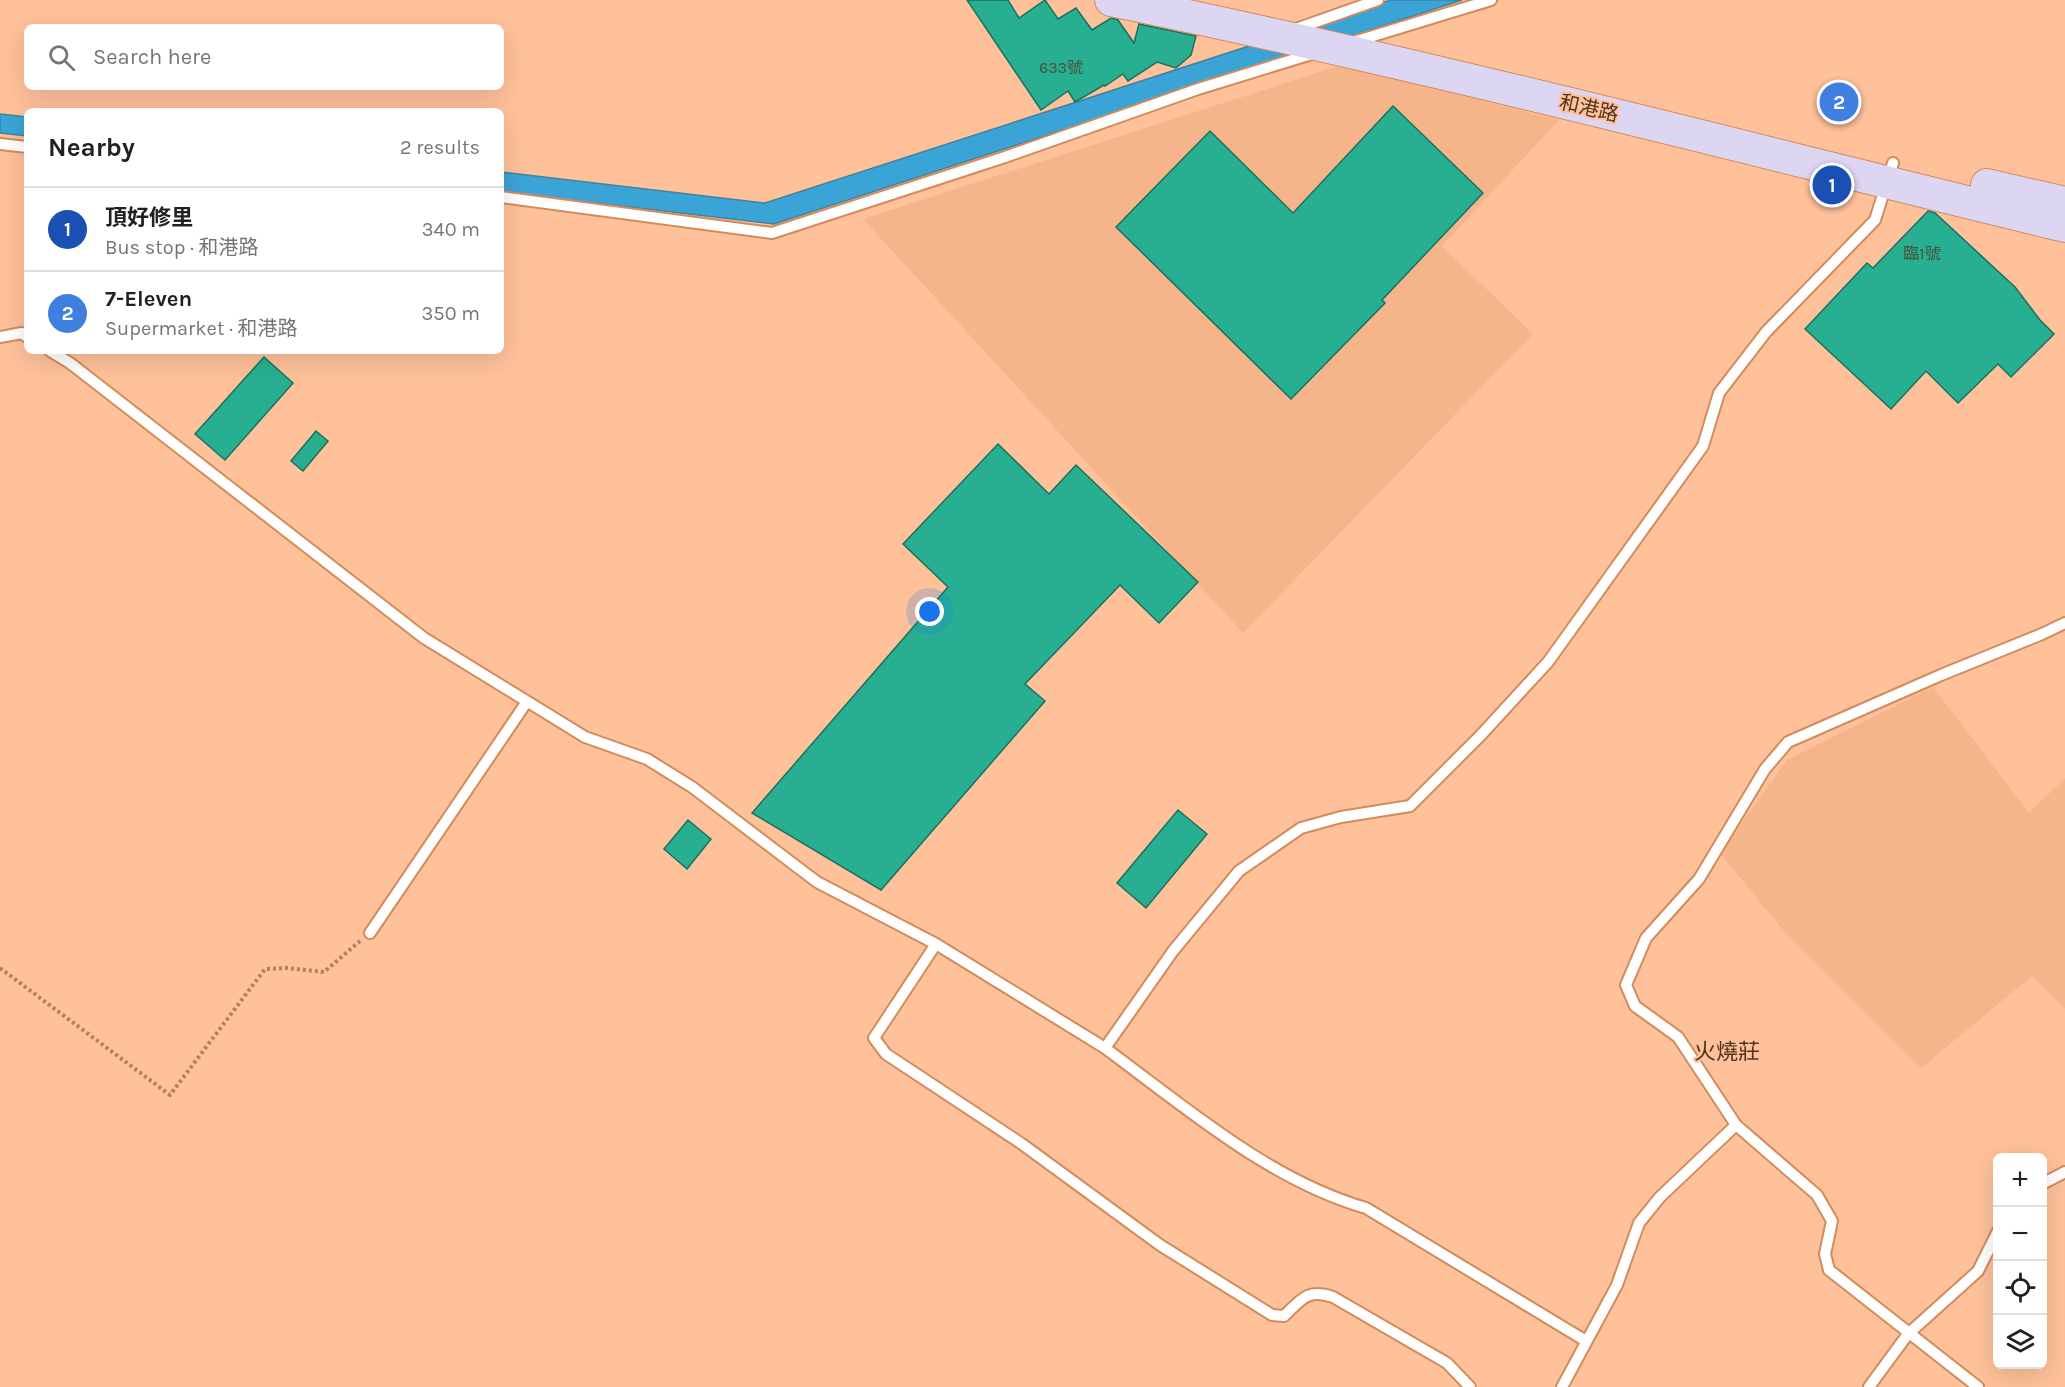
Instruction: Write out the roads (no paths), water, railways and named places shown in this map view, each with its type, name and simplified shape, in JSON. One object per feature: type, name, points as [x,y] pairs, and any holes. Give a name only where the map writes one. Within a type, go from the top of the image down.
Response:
[{"type":"main road","name":"和港路","points":[[1111,0],[1310,35],[1673,120],[1890,173],[2065,226]]},
{"type":"main road","name":"和港路","points":[[1195,0],[1310,35],[1371,37],[1673,120]]},
{"type":"main road","name":"和港路","points":[[1890,173],[2065,203]]},
{"type":"lane","points":[[504,197],[772,233],[1005,157],[1198,89],[1378,0]]},
{"type":"lane","points":[[1371,37],[1491,0]]},
{"type":"lane","points":[[0,144],[24,147]]},
{"type":"lane","points":[[1105,1048],[1173,951],[1239,871],[1301,828],[1341,817],[1410,806],[1481,735],[1548,662],[1703,446],[1719,393],[1767,332],[1875,220],[1890,173]]},
{"type":"lane","points":[[0,337],[24,334]]},
{"type":"lane","points":[[56,354],[424,638],[526,703],[585,737],[647,759],[692,787],[817,882],[936,944],[1105,1048],[1236,1146],[1334,1199],[1366,1208],[1586,1341]]},
{"type":"lane","points":[[1978,1387],[1829,1270],[1825,1254],[1832,1221],[1817,1195],[1736,1125],[1678,1036],[1635,1006],[1626,985],[1646,938],[1699,879],[1766,769],[1788,742],[2065,623]]},
{"type":"lane","points":[[370,933],[526,703]]},
{"type":"lane","points":[[936,944],[874,1038],[886,1054],[1022,1144],[1160,1245],[1272,1316],[1284,1316],[1308,1294],[1320,1293],[1333,1297],[1447,1363],[1470,1387]]},
{"type":"lane","points":[[1562,1387],[1617,1285],[1639,1223],[1660,1197],[1736,1125]]},
{"type":"lane","points":[[2047,1182],[2065,1172]]},
{"type":"lane","points":[[1869,1387],[1908,1334],[1978,1271],[1993,1241]]},
{"type":"water","points":[[1391,0],[1462,0],[774,224],[504,192],[504,172],[765,203]]},
{"type":"water","points":[[0,114],[24,117],[24,136],[0,133]]},
{"type":"place","name":"7-Eleven","points":[[1839,102]]},
{"type":"place","name":"頂好修里","points":[[1832,185]]},
{"type":"district","name":"火燒莊","points":[[1727,1051]]}]
